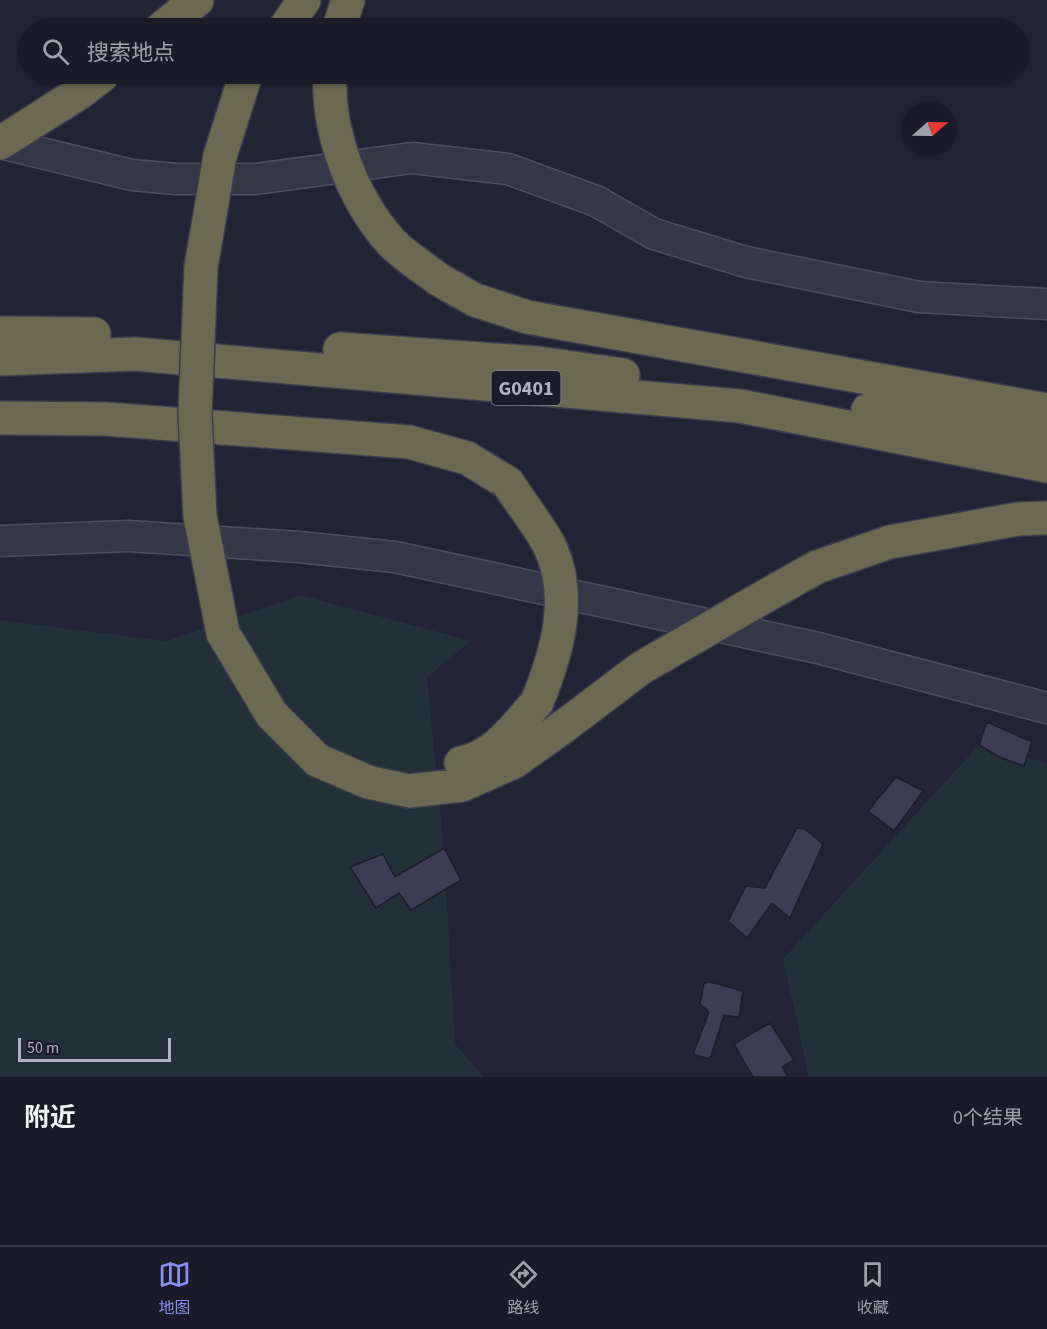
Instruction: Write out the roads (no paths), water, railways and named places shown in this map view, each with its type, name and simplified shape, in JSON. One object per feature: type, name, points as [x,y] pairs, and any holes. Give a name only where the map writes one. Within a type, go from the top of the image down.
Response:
[{"type":"highway","points":[[174,18],[197,0]]},
{"type":"highway","points":[[269,18],[278,0]]},
{"type":"highway","points":[[292,18],[304,0]]},
{"type":"highway","points":[[342,18],[348,0]]},
{"type":"highway","points":[[0,143],[91,84]]},
{"type":"highway","points":[[243,84],[220,156],[201,279],[195,414],[200,516],[231,630],[272,715],[317,760],[368,782],[409,791],[462,785],[514,762],[641,668],[817,567],[890,542],[1018,519],[1047,518]]},
{"type":"highway","points":[[0,418],[106,419],[409,442],[467,458],[508,483],[549,545],[561,578],[561,629],[549,673],[537,702],[501,743],[472,761],[423,769],[382,771],[338,752],[306,726],[274,690],[246,644],[231,630],[214,489],[212,302],[225,214],[252,95],[258,84]]},
{"type":"highway","points":[[330,84],[329,95],[339,143],[359,196],[392,243],[438,279],[475,300],[527,317],[1047,410]]},
{"type":"highway","name":"G0401","points":[[0,333],[148,335],[538,363],[1047,435]]},
{"type":"highway","name":"G0401","points":[[0,359],[135,354],[740,406],[1047,466]]},
{"type":"street","points":[[0,143],[132,175],[177,179],[256,179],[412,158],[508,169],[596,201],[654,234],[746,262],[919,297],[1047,304]]},
{"type":"street","points":[[0,541],[128,536],[299,547],[395,557],[818,648],[1047,708]]}]
